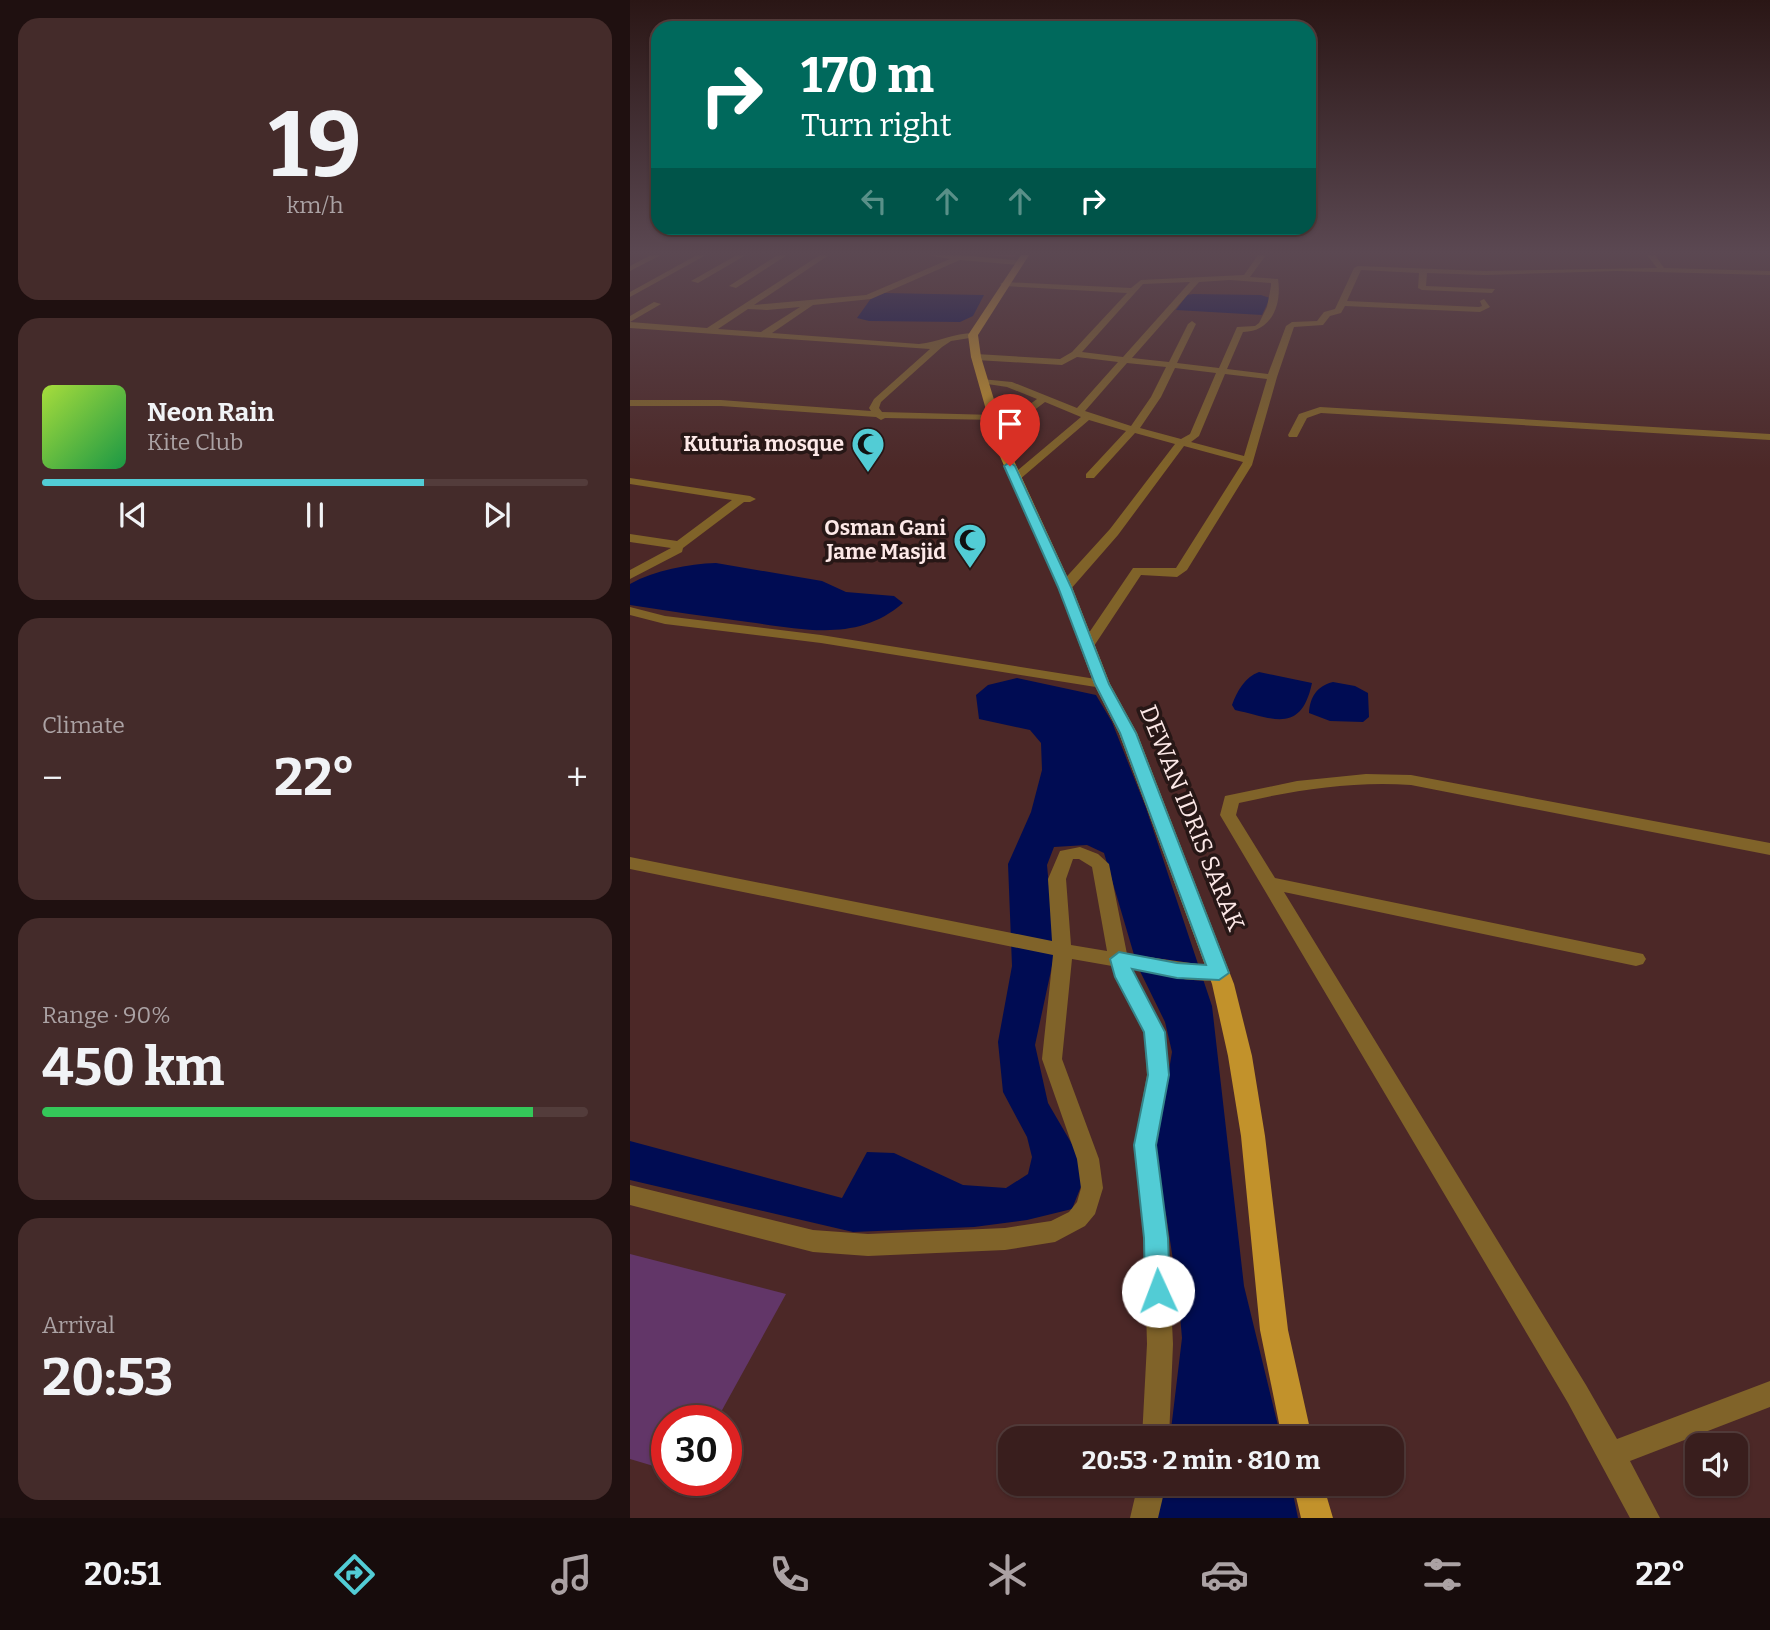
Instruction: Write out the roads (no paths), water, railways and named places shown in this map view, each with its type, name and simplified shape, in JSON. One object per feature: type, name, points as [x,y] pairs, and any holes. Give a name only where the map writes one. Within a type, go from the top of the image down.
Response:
[{"type":"main road","points":[[973,335],[979,326]]},
{"type":"main road","name":"DEWAN IDRIS SARAK","points":[[973,335],[976,357],[1015,478],[1065,587],[1102,684],[1128,733],[1219,973],[1240,1056],[1249,1109],[1274,1331],[1294,1426]]},
{"type":"main road","points":[[1311,1496],[1317,1518]]},
{"type":"street","points":[[641,326],[919,347],[939,345]]},
{"type":"street","points":[[709,331],[717,326]]},
{"type":"street","points":[[763,335],[777,326]]},
{"type":"street","points":[[976,357],[1062,362],[1075,354],[1101,326]]},
{"type":"street","points":[[1015,478],[1083,415],[1155,326]]},
{"type":"street","points":[[1090,475],[1132,430],[1156,397],[1191,326]]},
{"type":"street","points":[[1065,587],[1114,532],[1183,442],[1194,436],[1240,328],[1260,326]]},
{"type":"street","points":[[1087,646],[1137,571],[1177,573],[1181,570],[1249,460],[1272,377],[1291,326]]},
{"type":"street","points":[[881,417],[874,408],[877,401],[939,345],[948,339],[973,335]]},
{"type":"street","points":[[1075,354],[1272,377]]},
{"type":"street","points":[[984,381],[1009,384],[1083,415],[1132,430],[1249,460]]},
{"type":"street","points":[[630,403],[699,401],[997,425],[1043,399]]},
{"type":"street","points":[[1293,435],[1303,416],[1320,410],[1770,437]]},
{"type":"street","points":[[630,481],[746,498],[678,546],[678,549],[630,575]]},
{"type":"street","points":[[630,538],[678,546]]},
{"type":"street","points":[[630,611],[665,620],[821,639],[1102,684]]},
{"type":"street","points":[[1646,1518],[1611,1455],[1228,815],[1231,800],[1374,776],[1463,790],[1770,849]]},
{"type":"street","points":[[630,1195],[813,1241],[868,1245],[1005,1239],[1055,1231],[1077,1220],[1087,1207],[1091,1188],[1088,1159],[1052,1059],[1063,950],[1057,879],[1066,855],[1073,852],[1084,854],[1100,864],[1119,959],[1125,977],[1154,1032],[1158,1075],[1145,1145],[1156,1238],[1160,1344],[1157,1426]]},
{"type":"street","points":[[630,863],[1063,950],[1177,970],[1219,973]]},
{"type":"street","points":[[1269,883],[1636,958]]},
{"type":"street","points":[[1611,1455],[1770,1394]]},
{"type":"street","points":[[1144,1518],[1149,1496]]},
{"type":"place","name":"Kuturia mosque","points":[[868,474]]},
{"type":"place","name":"Osman Gani Jame Masjid","points":[[970,570]]}]
